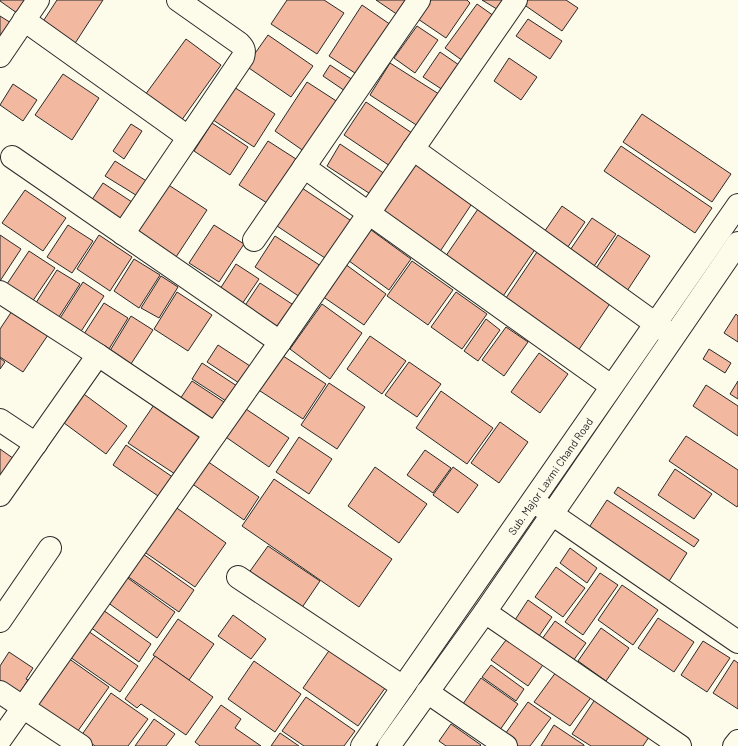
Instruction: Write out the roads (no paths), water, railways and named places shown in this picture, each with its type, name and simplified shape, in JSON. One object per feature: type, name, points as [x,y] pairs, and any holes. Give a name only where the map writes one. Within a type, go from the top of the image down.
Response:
[{"type":"street","points":[[0,56],[38,0]]},
{"type":"street","points":[[123,234],[243,57],[245,51],[239,43],[178,0]]},
{"type":"street","points":[[254,240],[419,0]]},
{"type":"street","points":[[0,740],[280,342],[516,0]]},
{"type":"street","points":[[24,20],[188,137]]},
{"type":"street","points":[[413,148],[674,337]]},
{"type":"street","points":[[12,158],[280,342]]},
{"type":"street","points":[[304,167],[611,386]]},
{"type":"street","name":"Sub. Major Laxmi Chand Road","points":[[362,746],[738,205]]},
{"type":"street","name":"Sub. Major Laxmi Chand Road","points":[[389,746],[485,612],[674,337],[734,256]]},
{"type":"street","points":[[0,292],[98,355],[215,434]]},
{"type":"street","points":[[0,495],[98,355]]},
{"type":"street","points":[[0,420],[36,444]]},
{"type":"street","points":[[533,501],[738,642]]},
{"type":"street","points":[[0,622],[50,548]]},
{"type":"street","points":[[238,577],[403,687]]},
{"type":"street","points":[[485,612],[680,746]]},
{"type":"street","points":[[0,692],[81,746]]},
{"type":"street","points":[[427,692],[506,746]]},
{"type":"street","points":[[734,746],[738,741]]}]
